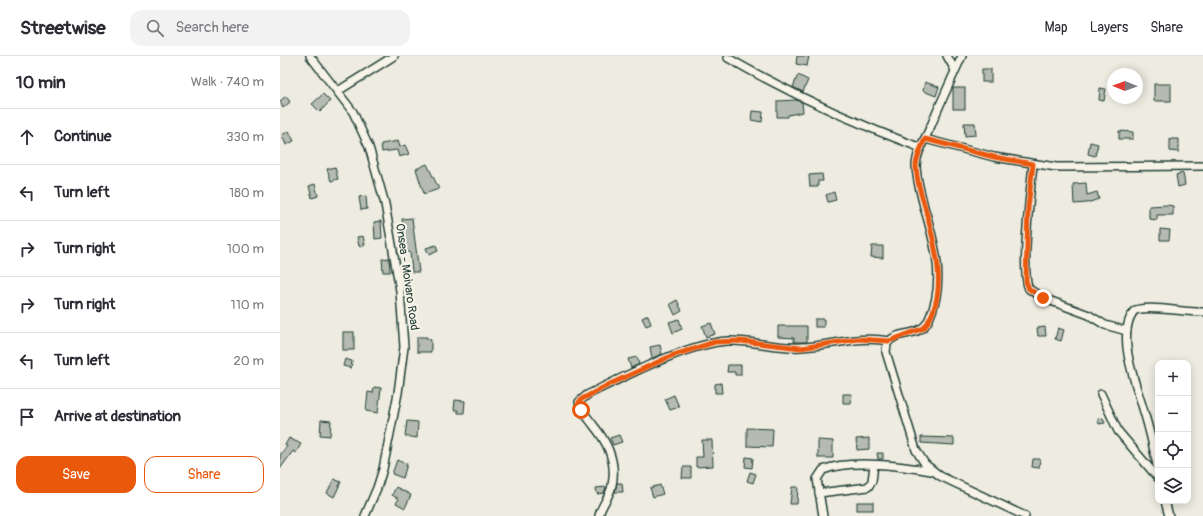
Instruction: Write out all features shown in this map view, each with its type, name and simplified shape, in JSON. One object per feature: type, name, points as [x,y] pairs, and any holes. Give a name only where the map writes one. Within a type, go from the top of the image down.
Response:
[{"type":"street","name":"Onsea - Moivaro Road","points":[[310,56],[338,91],[361,128],[376,171],[396,264],[404,332],[403,362],[387,452],[377,488],[365,516]]},
{"type":"street","points":[[338,91],[394,56]]},
{"type":"street","points":[[947,56],[955,70]]},
{"type":"street","points":[[599,516],[612,486],[613,468],[607,443],[580,406],[579,402],[586,396],[671,356],[715,342],[740,341],[801,348],[858,339],[889,341],[924,328],[929,320],[936,298],[938,286],[937,258],[917,175],[917,159],[920,148],[962,56]]},
{"type":"street","points":[[728,58],[775,85],[882,134],[920,148]]},
{"type":"street","points":[[925,139],[979,153],[1033,164],[1065,168],[1203,166]]},
{"type":"street","points":[[1033,164],[1026,243],[1026,281],[1029,289],[1043,298],[1089,315],[1111,327],[1127,331]]},
{"type":"street","points":[[1158,468],[1146,418],[1132,373],[1127,331],[1131,315],[1137,309],[1147,308],[1180,312],[1203,312]]},
{"type":"street","points":[[889,341],[886,352],[916,450],[931,471]]},
{"type":"street","points":[[1101,394],[1118,431],[1155,474]]},
{"type":"street","points":[[819,493],[868,487],[872,481],[874,465]]},
{"type":"street","points":[[823,516],[818,479],[822,470],[838,466],[874,465],[901,466],[931,471],[1025,516]]},
{"type":"street","points":[[1166,504],[1170,516]]},
{"type":"building","points":[[797,56],[809,56],[807,66],[796,64]]},
{"type":"building","points":[[982,69],[991,69],[991,82],[982,82]]},
{"type":"building","points":[[798,75],[808,80],[803,92],[793,87]]},
{"type":"building","points":[[925,82],[939,87],[936,96],[923,91]]},
{"type":"building","points":[[1154,84],[1171,84],[1171,101],[1154,101]]},
{"type":"building","points":[[953,88],[965,88],[965,109],[953,109]]},
{"type":"building","points":[[1100,88],[1106,89],[1104,101],[1099,100]]},
{"type":"building","points":[[323,94],[330,101],[320,112],[312,104]]},
{"type":"building","points":[[286,96],[290,102],[283,108],[280,101]]},
{"type":"building","points":[[796,100],[802,102],[803,112],[788,115],[788,117],[777,117],[777,101]]},
{"type":"building","points":[[752,111],[763,112],[762,122],[751,120]]},
{"type":"building","points":[[964,123],[975,123],[976,135],[965,136]]},
{"type":"building","points":[[289,131],[294,141],[286,145],[282,135]]},
{"type":"building","points":[[1119,131],[1133,132],[1133,139],[1119,139]]},
{"type":"building","points":[[1170,139],[1179,139],[1179,152],[1170,151]]},
{"type":"building","points":[[398,141],[400,147],[405,145],[409,154],[399,157],[397,150],[382,152],[381,144]]},
{"type":"building","points":[[1090,142],[1098,144],[1095,156],[1088,154]]},
{"type":"building","points":[[427,164],[439,189],[424,194],[416,169]]},
{"type":"building","points":[[335,167],[338,179],[331,181],[327,169]]},
{"type":"building","points":[[1183,173],[1185,185],[1178,187],[1176,175]]},
{"type":"building","points":[[822,174],[823,181],[818,181],[818,187],[810,187],[809,175]]},
{"type":"building","points":[[1086,183],[1087,195],[1097,192],[1099,199],[1087,203],[1074,204],[1073,184]]},
{"type":"building","points":[[315,184],[318,196],[312,198],[309,186]]},
{"type":"building","points":[[834,192],[836,200],[828,202],[826,195]]},
{"type":"building","points":[[366,196],[367,209],[361,210],[359,197]]},
{"type":"building","points":[[1149,206],[1173,206],[1173,215],[1157,215],[1157,220],[1149,219]]},
{"type":"building","points":[[412,218],[419,272],[412,272],[410,252],[402,253],[400,232],[404,232],[402,219]]},
{"type":"building","points":[[381,221],[382,238],[375,239],[374,222]]},
{"type":"building","points":[[1160,229],[1170,230],[1169,240],[1160,240]]},
{"type":"building","points":[[363,236],[365,245],[359,246],[357,237]]},
{"type":"building","points":[[436,245],[438,251],[429,255],[426,248]]},
{"type":"building","points":[[872,246],[883,246],[883,258],[871,257]]},
{"type":"building","points":[[389,258],[390,272],[383,272],[382,259]]},
{"type":"building","points":[[677,300],[682,311],[675,315],[670,304]]},
{"type":"building","points":[[648,315],[651,324],[646,326],[642,318]]},
{"type":"building","points":[[679,319],[682,329],[673,333],[669,322]]},
{"type":"building","points":[[815,319],[824,319],[824,327],[815,327]]},
{"type":"building","points":[[711,323],[715,334],[706,337],[702,326]]},
{"type":"building","points":[[778,326],[807,326],[807,342],[794,342],[794,338],[778,337]]},
{"type":"building","points":[[1045,327],[1046,336],[1038,336],[1037,328]]},
{"type":"building","points":[[1058,328],[1064,330],[1061,341],[1055,339]]},
{"type":"building","points":[[343,332],[354,332],[354,350],[343,350]]},
{"type":"building","points":[[417,337],[427,337],[427,339],[431,340],[431,352],[417,352]]},
{"type":"building","points":[[660,345],[662,354],[652,358],[650,347]]},
{"type":"building","points":[[637,357],[639,364],[631,368],[628,359]]},
{"type":"building","points":[[345,359],[352,361],[351,368],[343,366]]},
{"type":"building","points":[[728,365],[741,365],[741,375],[735,375],[735,372],[727,372]]},
{"type":"building","points":[[721,383],[722,393],[715,393],[715,384]]},
{"type":"building","points":[[374,387],[381,388],[378,413],[366,411],[368,392],[373,393]]},
{"type":"building","points":[[843,394],[852,394],[851,403],[843,403]]},
{"type":"building","points":[[674,395],[679,407],[670,410],[665,399]]},
{"type":"building","points":[[455,400],[465,401],[464,413],[458,413],[458,410],[454,410]]},
{"type":"building","points":[[1103,418],[1105,423],[1099,424],[1098,419]]},
{"type":"building","points":[[321,420],[331,421],[330,436],[320,435]]},
{"type":"building","points":[[407,421],[418,422],[417,438],[405,436]]},
{"type":"building","points":[[747,428],[773,429],[772,447],[747,446]]},
{"type":"building","points":[[619,435],[622,442],[613,445],[610,438]]},
{"type":"building","points":[[921,437],[954,438],[954,445],[921,443]]},
{"type":"building","points":[[289,438],[301,444],[296,453],[293,451],[280,469],[280,455],[287,446],[285,445]]},
{"type":"building","points":[[869,438],[869,449],[857,450],[856,439]]},
{"type":"building","points":[[702,440],[712,440],[713,466],[696,467],[696,457],[703,457]]},
{"type":"building","points":[[818,440],[833,441],[833,458],[818,458]]},
{"type":"building","points":[[877,453],[883,453],[883,459],[878,459]]},
{"type":"building","points":[[746,457],[753,458],[752,468],[745,467]]},
{"type":"building","points":[[1033,459],[1040,459],[1039,468],[1032,467]]},
{"type":"building","points":[[397,460],[407,464],[403,478],[392,474]]},
{"type":"building","points":[[683,467],[691,467],[691,478],[682,478]]},
{"type":"building","points":[[750,472],[756,474],[753,483],[747,481]]},
{"type":"building","points":[[334,479],[341,482],[334,497],[327,493]]},
{"type":"building","points":[[617,483],[622,483],[623,492],[615,492]]},
{"type":"building","points":[[660,485],[663,494],[653,497],[650,488]]},
{"type":"building","points":[[396,487],[411,495],[405,508],[396,503],[399,499],[392,495]]},
{"type":"building","points":[[606,487],[604,493],[597,494],[596,488]]},
{"type":"building","points":[[792,487],[798,487],[797,504],[790,504]]},
{"type":"building","points":[[857,502],[873,502],[873,510],[857,510]]},
{"type":"route","points":[[581,410],[579,402],[586,396],[671,356],[715,342],[740,341],[801,348],[869,338],[889,341],[892,338],[917,332],[924,328],[933,310],[938,286],[937,258],[919,186],[916,166],[920,148],[925,139],[994,157],[1033,164],[1028,208],[1026,281],[1029,289],[1043,298]]}]
